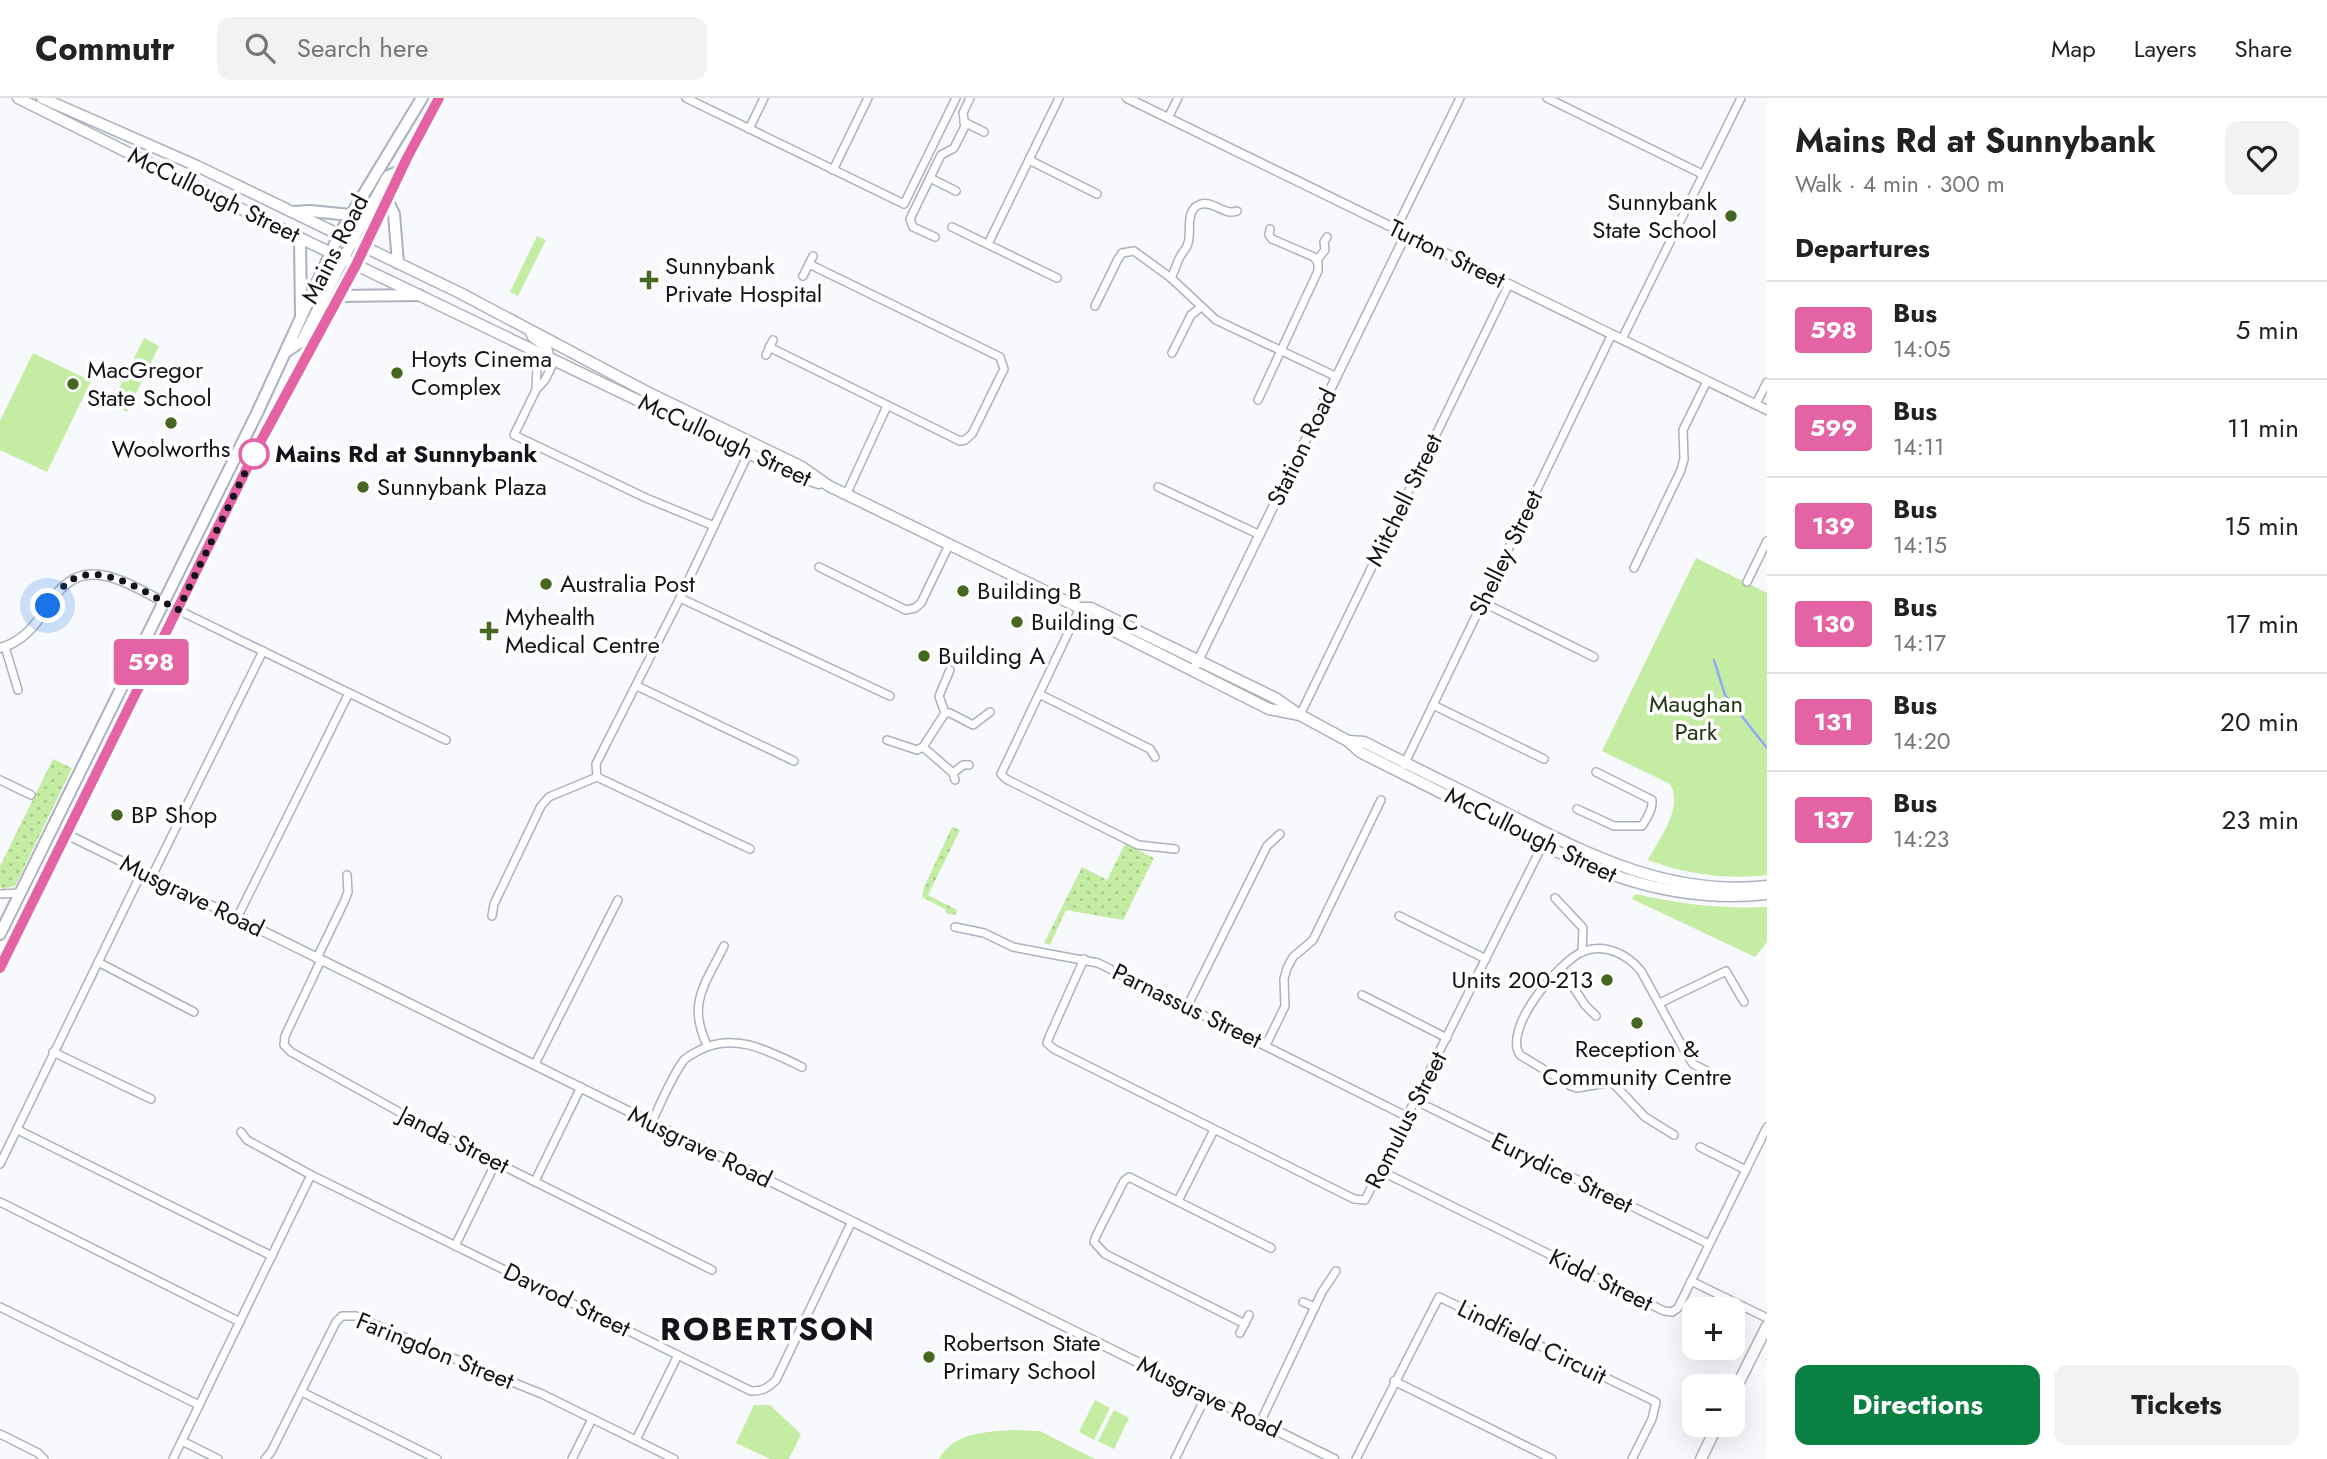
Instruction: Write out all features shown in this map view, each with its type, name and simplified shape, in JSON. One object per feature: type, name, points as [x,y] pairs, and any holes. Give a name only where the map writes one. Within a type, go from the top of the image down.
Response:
[{"type":"main road","name":"McCullough Street","points":[[18,98],[356,265],[751,448]]},
{"type":"main road","name":"McCullough Street","points":[[43,98],[186,161],[398,262],[527,327],[751,448],[797,477],[829,486],[1080,608],[1088,618],[1269,709],[1300,715]]},
{"type":"main road","name":"Mains Road","points":[[1,926],[164,603],[340,234],[422,98]]},
{"type":"main road","name":"Mains Road","points":[[0,968],[262,438],[356,265],[400,171],[439,98]]},
{"type":"main road","points":[[286,352],[302,341],[388,176],[400,171]]},
{"type":"main road","points":[[387,201],[394,214],[398,262]]},
{"type":"main road","points":[[293,212],[351,215]]},
{"type":"main road","points":[[300,238],[301,317]]},
{"type":"main road","points":[[339,296],[419,295]]},
{"type":"main road","name":"McCullough Street","points":[[1080,608],[1091,608],[1199,660],[1277,699],[1348,741],[1364,742],[1403,768],[1542,845],[1605,873],[1659,889],[1703,895],[1739,897],[1767,894]]},
{"type":"main road","name":"McCullough Street","points":[[1403,768],[1632,871],[1706,888],[1741,889],[1767,886]]},
{"type":"main road","points":[[1743,1374],[1767,1326]]},
{"type":"main road","points":[[1701,1459],[1712,1437]]},
{"type":"street","points":[[686,98],[904,204],[956,98]]},
{"type":"street","points":[[749,129],[764,98]]},
{"type":"street","points":[[833,170],[868,98]]},
{"type":"street","points":[[934,237],[911,224],[910,219],[941,155],[954,148],[965,126],[963,113],[970,98]]},
{"type":"street","points":[[988,244],[1059,98]]},
{"type":"street","name":"Turton Street","points":[[1127,98],[1767,410]]},
{"type":"street","points":[[1168,118],[1178,98]]},
{"type":"street","points":[[1396,229],[1460,98]]},
{"type":"street","points":[[1547,98],[1702,174]]},
{"type":"street","points":[[1622,339],[1741,98]]},
{"type":"street","points":[[964,122],[984,132]]},
{"type":"street","points":[[1029,160],[1097,194]]},
{"type":"street","points":[[930,178],[956,191]]},
{"type":"street","points":[[1171,278],[1188,244],[1189,219],[1194,209],[1201,204],[1211,205],[1227,213],[1237,211]]},
{"type":"street","points":[[952,227],[1057,278]]},
{"type":"street","points":[[1270,229],[1269,235],[1272,239],[1307,253],[1317,260]]},
{"type":"street","name":"Station Road","points":[[1193,671],[1406,234]]},
{"type":"street","points":[[1258,400],[1315,281],[1317,260],[1325,250],[1324,242],[1327,237]]},
{"type":"street","points":[[1095,306],[1118,259],[1127,251],[1134,251],[1171,278],[1216,320],[1337,377]]},
{"type":"street","points":[[769,347],[960,441],[972,434],[1004,369],[1000,357],[811,260],[803,276]]},
{"type":"street","name":"Mitchell Street","points":[[1300,715],[1509,284]]},
{"type":"street","points":[[1172,354],[1192,315],[1201,307]]},
{"type":"street","points":[[527,327],[532,338],[547,347],[552,358],[550,370],[514,435],[646,498],[714,526]]},
{"type":"street","name":"Shelley Street","points":[[1403,768],[1612,334]]},
{"type":"street","points":[[533,349],[537,366],[537,390]]},
{"type":"street","points":[[1634,568],[1681,470],[1684,459],[1683,430],[1707,381]]},
{"type":"street","points":[[1756,404],[1767,382]]},
{"type":"street","points":[[846,495],[887,406]]},
{"type":"street","points":[[597,777],[596,764],[637,686],[751,448]]},
{"type":"street","points":[[1158,487],[1260,535]]},
{"type":"street","points":[[1747,582],[1767,541]]},
{"type":"street","points":[[819,567],[906,610],[921,603],[949,545]]},
{"type":"street","points":[[18,690],[3,647],[27,633],[62,588],[83,575],[110,576],[446,740]]},
{"type":"street","points":[[680,598],[890,696]]},
{"type":"street","points":[[1482,602],[1594,657]]},
{"type":"street","points":[[1080,608],[1001,774],[1006,779],[1138,845],[1175,849]]},
{"type":"street","points":[[152,876],[263,651]]},
{"type":"street","points":[[945,713],[939,696],[950,670]]},
{"type":"street","points":[[637,686],[794,761]]},
{"type":"street","points":[[237,918],[349,693]]},
{"type":"street","points":[[1038,694],[1150,749],[1155,757]]},
{"type":"street","points":[[1433,705],[1544,759]]},
{"type":"street","points":[[945,713],[950,713],[973,726],[990,712]]},
{"type":"street","points":[[887,740],[917,750],[923,747],[945,713]]},
{"type":"street","points":[[923,747],[954,777],[963,765],[969,765]]},
{"type":"street","points":[[1577,809],[1614,827],[1642,826],[1645,821],[1652,800],[1596,772]]},
{"type":"street","points":[[492,916],[494,904],[541,806],[549,797],[597,777],[750,849]]},
{"type":"street","points":[[0,780],[31,795]]},
{"type":"street","points":[[1266,1045],[1285,1006],[1284,979],[1287,968],[1293,957],[1313,940],[1381,800]]},
{"type":"street","name":"Musgrave Road","points":[[66,834],[1334,1459]]},
{"type":"street","points":[[1187,1007],[1267,846],[1280,834]]},
{"type":"street","name":"Romulus Street","points":[[1084,959],[1047,1043],[1214,1130],[1354,1199],[1365,1200],[1548,834]]},
{"type":"street","points":[[0,1164],[142,872]]},
{"type":"street","points":[[319,959],[348,892],[347,875]]},
{"type":"street","points":[[0,894],[20,893]]},
{"type":"street","points":[[1555,898],[1583,928],[1582,952]]},
{"type":"street","points":[[535,1064],[618,900]]},
{"type":"street","points":[[1399,916],[1486,959]]},
{"type":"street","name":"Parnassus Street","points":[[955,927],[984,933],[1013,947],[1098,962],[1408,1117]]},
{"type":"street","points":[[707,1045],[696,1010],[704,986],[724,946]]},
{"type":"street","points":[[1674,1135],[1645,1117],[1612,1082],[1577,1088],[1520,1055],[1516,1049],[1525,1012],[1561,968],[1582,952],[1606,949],[1618,952],[1633,961],[1660,1003],[1693,1064],[1707,1071]]},
{"type":"street","name":"Janda Street","points":[[319,959],[285,1037],[284,1045],[291,1052],[439,1134],[712,1270]]},
{"type":"street","points":[[98,962],[194,1012]]},
{"type":"street","points":[[1561,968],[1585,1005],[1596,1016]]},
{"type":"street","points":[[1660,1003],[1726,971],[1744,1002]]},
{"type":"street","points":[[1362,995],[1447,1038]]},
{"type":"street","points":[[651,1124],[674,1075],[686,1057],[707,1045],[748,1044],[802,1066]]},
{"type":"street","points":[[53,1052],[151,1099]]},
{"type":"street","points":[[535,1181],[581,1087]]},
{"type":"street","name":"Eurydice Street","points":[[1416,1101],[1709,1244]]},
{"type":"street","name":"Kidd Street","points":[[1381,1171],[1664,1311],[1672,1312],[1678,1308],[1692,1281],[1767,1127]]},
{"type":"street","points":[[18,1130],[271,1256]]},
{"type":"street","points":[[1178,1201],[1214,1130]]},
{"type":"street","name":"Davrod Street","points":[[241,1132],[247,1140],[310,1175],[751,1391],[761,1391],[776,1380],[852,1221]]},
{"type":"street","points":[[1700,1147],[1746,1170]]},
{"type":"street","points":[[455,1245],[496,1162]]},
{"type":"street","points":[[173,1459],[310,1175]]},
{"type":"street","points":[[1245,1324],[1099,1250],[1094,1242],[1096,1236],[1124,1181],[1129,1177],[1271,1248]]},
{"type":"street","points":[[0,1202],[240,1322]]},
{"type":"street","points":[[1261,1423],[1315,1307],[1336,1271]]},
{"type":"street","points":[[1692,1281],[1767,1318]]},
{"type":"street","name":"Lindfield Circuit","points":[[1356,1459],[1439,1297],[1656,1402],[1652,1419],[1632,1459]]},
{"type":"street","points":[[1303,1302],[1315,1307]]},
{"type":"street","points":[[0,1307],[199,1405]]},
{"type":"street","points":[[1240,1333],[1249,1315]]},
{"type":"street","name":"Faringdon Street","points":[[265,1459],[271,1452],[336,1322],[342,1316],[356,1316],[542,1394],[674,1459]]},
{"type":"street","points":[[636,1440],[678,1355]]},
{"type":"street","points":[[1394,1381],[1552,1459]]},
{"type":"street","points":[[302,1392],[437,1459]]},
{"type":"street","points":[[1175,1459],[1206,1396]]},
{"type":"street","points":[[572,1459],[592,1419]]},
{"type":"street","points":[[0,1434],[38,1453],[44,1459]]},
{"type":"street","points":[[182,1441],[218,1459]]},
{"type":"green space","points":[[537,236],[546,240],[518,296],[510,292]]},
{"type":"green space","points":[[144,338],[159,346],[144,377],[129,369]]},
{"type":"green space","points":[[33,353],[91,381],[47,472],[0,450],[0,421]]},
{"type":"green space","points":[[127,373],[142,381],[127,412],[111,404]]},
{"type":"green space","name":"Maughan Park","points":[[1696,558],[1767,593],[1767,875],[1707,875],[1648,860],[1672,813],[1674,793],[1670,784],[1602,751]]},
{"type":"green space","points":[[53,759],[72,768],[15,886],[3,889],[0,887],[0,866]]},
{"type":"green space","points":[[952,827],[960,830],[928,895],[957,910],[955,915],[947,914],[945,909],[922,897],[924,887]]},
{"type":"green space","points":[[1125,844],[1154,858],[1123,920],[1066,910],[1050,945],[1044,943],[1082,867],[1107,880]]},
{"type":"green space","points":[[1635,894],[1700,905],[1767,907],[1767,942],[1755,957],[1632,899]]},
{"type":"green space","points":[[1095,1400],[1110,1408],[1094,1440],[1079,1432]]},
{"type":"green space","points":[[754,1405],[770,1405],[801,1434],[789,1459],[770,1459],[736,1443]]},
{"type":"green space","points":[[1114,1410],[1129,1418],[1114,1449],[1098,1441]]},
{"type":"green space","points":[[1013,1430],[1040,1431],[1095,1459],[939,1459],[945,1450],[962,1438]]},
{"type":"waterway","points":[[1714,660],[1725,695],[1767,748]]},
{"type":"bus line","name":"598","points":[[0,968],[257,448],[356,265],[439,98]]},
{"type":"place","name":"Sunnybank State School","points":[[1731,216]]},
{"type":"place","name":"Sunnybank Private Hospital","points":[[649,280]]},
{"type":"place","name":"Hoyts Cinema Complex","points":[[397,373]]},
{"type":"place","name":"MacGregor State School","points":[[73,384]]},
{"type":"place","name":"Woolworths","points":[[171,423]]},
{"type":"place","name":"Mains Rd at Sunnybank","points":[[254,454]]},
{"type":"place","name":"Sunnybank Plaza","points":[[363,487]]},
{"type":"place","name":"Australia Post","points":[[546,584]]},
{"type":"place","name":"Building B","points":[[963,591]]},
{"type":"place","name":"Building C","points":[[1017,622]]},
{"type":"place","name":"Myhealth Medical Centre","points":[[489,631]]},
{"type":"place","name":"Building A","points":[[924,656]]},
{"type":"place","name":"BP Shop","points":[[117,815]]},
{"type":"place","name":"Units 200-213","points":[[1607,980]]},
{"type":"place","name":"Reception & Community Centre","points":[[1637,1023]]},
{"type":"place","name":"Robertson State Primary School","points":[[929,1357]]},
{"type":"district","name":"ROBERTSON","points":[[768,1329]]},
{"type":"route","points":[[48,606],[71,580],[96,574],[114,578],[178,610],[257,448],[254,454]]}]
